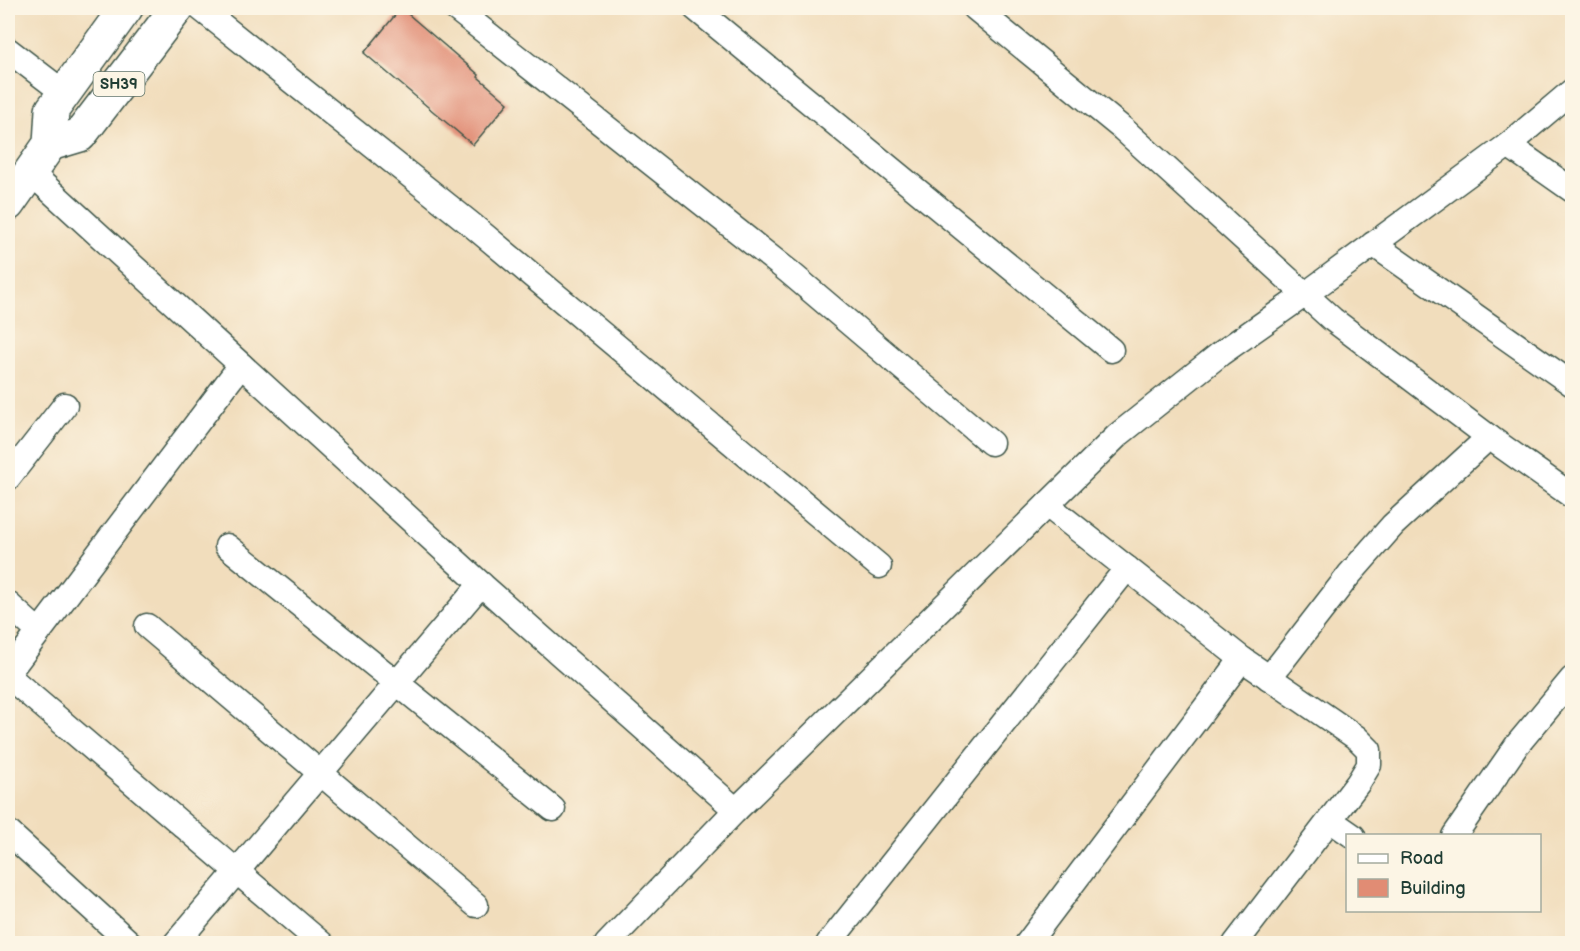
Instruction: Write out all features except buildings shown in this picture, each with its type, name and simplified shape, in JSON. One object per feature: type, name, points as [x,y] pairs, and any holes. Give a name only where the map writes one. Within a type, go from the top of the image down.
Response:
[{"type":"main road","name":"SH39","points":[[8,204],[50,144],[52,110],[126,8]]},
{"type":"main road","name":"SH39","points":[[50,144],[80,135],[177,8]]},
{"type":"street","points":[[200,8],[472,225],[879,566]]},
{"type":"street","points":[[455,8],[788,271],[991,443]]},
{"type":"street","points":[[695,8],[1111,350]]},
{"type":"street","points":[[975,8],[1123,129],[1332,319],[1572,496]]},
{"type":"street","points":[[8,50],[63,92]]},
{"type":"street","points":[[614,941],[736,810],[1118,435],[1220,354],[1508,145],[1572,91]]},
{"type":"street","points":[[1508,145],[1572,190]]},
{"type":"street","points":[[31,173],[481,584],[736,810]]},
{"type":"street","points":[[1373,244],[1572,384]]},
{"type":"street","points":[[241,365],[8,675],[322,944]]},
{"type":"street","points":[[8,478],[65,405]]},
{"type":"street","points":[[1269,678],[1349,575],[1393,525],[1489,437]]},
{"type":"street","points":[[1047,504],[1242,659],[1357,738],[1369,750],[1369,765],[1358,783],[1235,944]]},
{"type":"street","points":[[227,546],[553,809]]},
{"type":"street","points":[[828,944],[1127,568]]},
{"type":"street","points":[[175,944],[481,584]]},
{"type":"street","points":[[8,604],[39,632]]},
{"type":"street","points":[[147,626],[476,905]]},
{"type":"street","points":[[1027,944],[1242,659]]},
{"type":"street","points":[[1455,834],[1517,745],[1572,680]]},
{"type":"street","points":[[1330,820],[1350,834]]},
{"type":"street","points":[[8,832],[131,944]]}]
